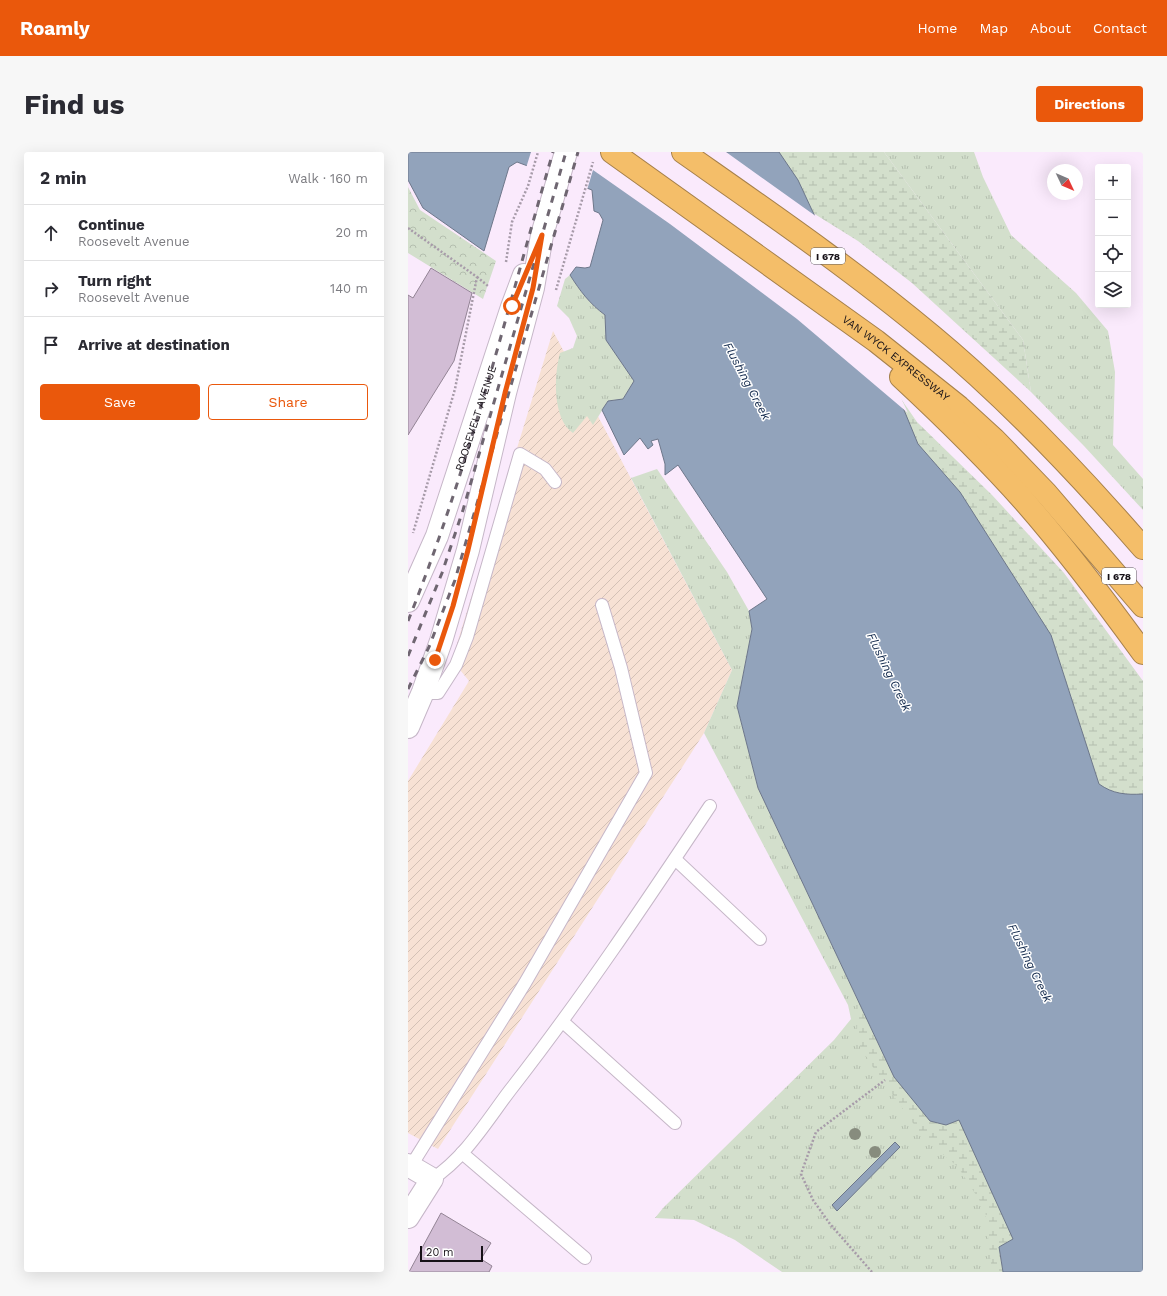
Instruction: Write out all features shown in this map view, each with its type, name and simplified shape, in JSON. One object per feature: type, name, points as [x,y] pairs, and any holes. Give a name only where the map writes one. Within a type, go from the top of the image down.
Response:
[{"type":"highway","name":"I 678","points":[[683,152],[794,230],[870,287],[967,366],[1018,413],[1073,470],[1143,548]]},
{"type":"highway","name":"VAN WYCK EXPRESSWAY","points":[[603,156],[814,296],[899,358],[938,400],[1016,461],[1094,547],[1143,606]]},
{"type":"highway","points":[[938,400],[966,438],[1015,491],[1075,563],[1143,653]]},
{"type":"main road","name":"ROOSEVELT AVENUE","points":[[408,601],[436,536],[526,287],[566,152]]},
{"type":"main road","name":"ROOSEVELT AVENUE","points":[[408,727],[419,686],[453,606],[468,550],[505,393],[526,287]]},
{"type":"main road","points":[[408,1217],[432,1178],[409,1166]]},
{"type":"lane","points":[[419,686],[438,693],[456,665],[467,637],[520,454],[545,469],[555,482]]},
{"type":"lane","points":[[409,1166],[525,983],[646,773],[621,668],[602,605]]},
{"type":"lane","points":[[432,1178],[442,1172],[462,1153],[563,1022],[710,806]]},
{"type":"lane","points":[[675,859],[760,939]]},
{"type":"lane","points":[[563,1022],[675,1123]]},
{"type":"lane","points":[[462,1153],[584,1258]]},
{"type":"path","points":[[505,264],[512,222],[528,186],[538,152]]},
{"type":"path","points":[[555,296],[603,156]]},
{"type":"path","points":[[408,228],[488,286]]},
{"type":"path","points":[[412,536],[455,389],[477,277]]},
{"type":"path","points":[[872,1272],[830,1224],[813,1200],[801,1174],[816,1132],[885,1080]]},
{"type":"shaded area","points":[[553,331],[732,670],[704,733],[438,1149],[408,1133],[408,781],[469,681],[452,660]]},
{"type":"green space","points":[[777,152],[884,152],[1023,340],[1031,392],[912,283],[858,241],[805,208]]},
{"type":"green space","points":[[884,152],[974,152],[983,177],[1011,235],[1076,293],[1108,331],[1115,372],[1113,445],[1143,479],[1143,510],[1084,446],[1031,392],[1023,340]]},
{"type":"green space","points":[[408,187],[420,210],[496,261],[483,299],[408,253]]},
{"type":"green space","points":[[570,275],[586,297],[605,315],[606,340],[634,381],[623,399],[608,401],[593,425],[587,416],[573,433],[561,418],[556,396],[557,372],[560,353],[573,348],[577,336],[569,318],[557,306],[565,279]]},
{"type":"green space","points":[[897,393],[917,422],[992,495],[1064,573],[1143,681],[1143,852],[1108,818],[926,481]]},
{"type":"green space","points":[[657,469],[727,572],[749,611],[752,629],[737,706],[758,788],[894,1077],[946,1125],[959,1119],[1014,1239],[999,1247],[1003,1272],[782,1272],[735,1240],[694,1220],[655,1218],[663,1208],[834,1040],[851,1019],[848,1005],[704,733],[732,670],[631,478]]},
{"type":"green space","points":[[858,999],[894,1077],[959,1119],[1014,1239],[999,1247],[1003,1272],[992,1272],[985,1209],[958,1167],[923,1137],[870,1063],[860,1046],[857,1033]]},
{"type":"water","name":"Flushing Creek","points":[[408,152],[779,152],[798,180],[897,393],[918,444],[960,492],[1051,635],[1099,784],[1109,790],[1120,793],[1143,794],[1143,1272],[1003,1272],[999,1247],[1013,1239],[959,1120],[946,1125],[930,1121],[894,1077],[758,788],[737,706],[752,629],[749,611],[767,599],[678,465],[665,475],[665,464],[658,439],[651,441],[653,445],[648,449],[640,438],[624,455],[602,410],[608,401],[623,399],[634,381],[606,340],[605,315],[586,297],[570,275],[576,267],[590,267],[603,220],[599,213],[594,211],[592,190],[517,162],[509,167],[484,251],[423,208],[408,180]]},
{"type":"water","points":[[895,1142],[900,1147],[837,1211],[832,1205]]},
{"type":"pier","points":[[531,152],[726,152],[817,217],[908,413],[797,319],[670,224],[593,170],[587,190],[526,168]]},
{"type":"building","points":[[431,268],[472,293],[454,361],[408,435],[408,295],[413,298]]},
{"type":"building","points":[[441,1213],[491,1243],[481,1259],[492,1266],[489,1272],[409,1272]]},
{"type":"railway","points":[[408,621],[430,564],[469,447],[553,152]]},
{"type":"railway","points":[[408,656],[442,573],[463,510],[566,152]]},
{"type":"railway","points":[[408,689],[429,647],[455,580],[578,152]]},
{"type":"route","points":[[435,660],[453,606],[468,550],[505,393],[533,288],[542,235],[519,285],[512,306]]}]
